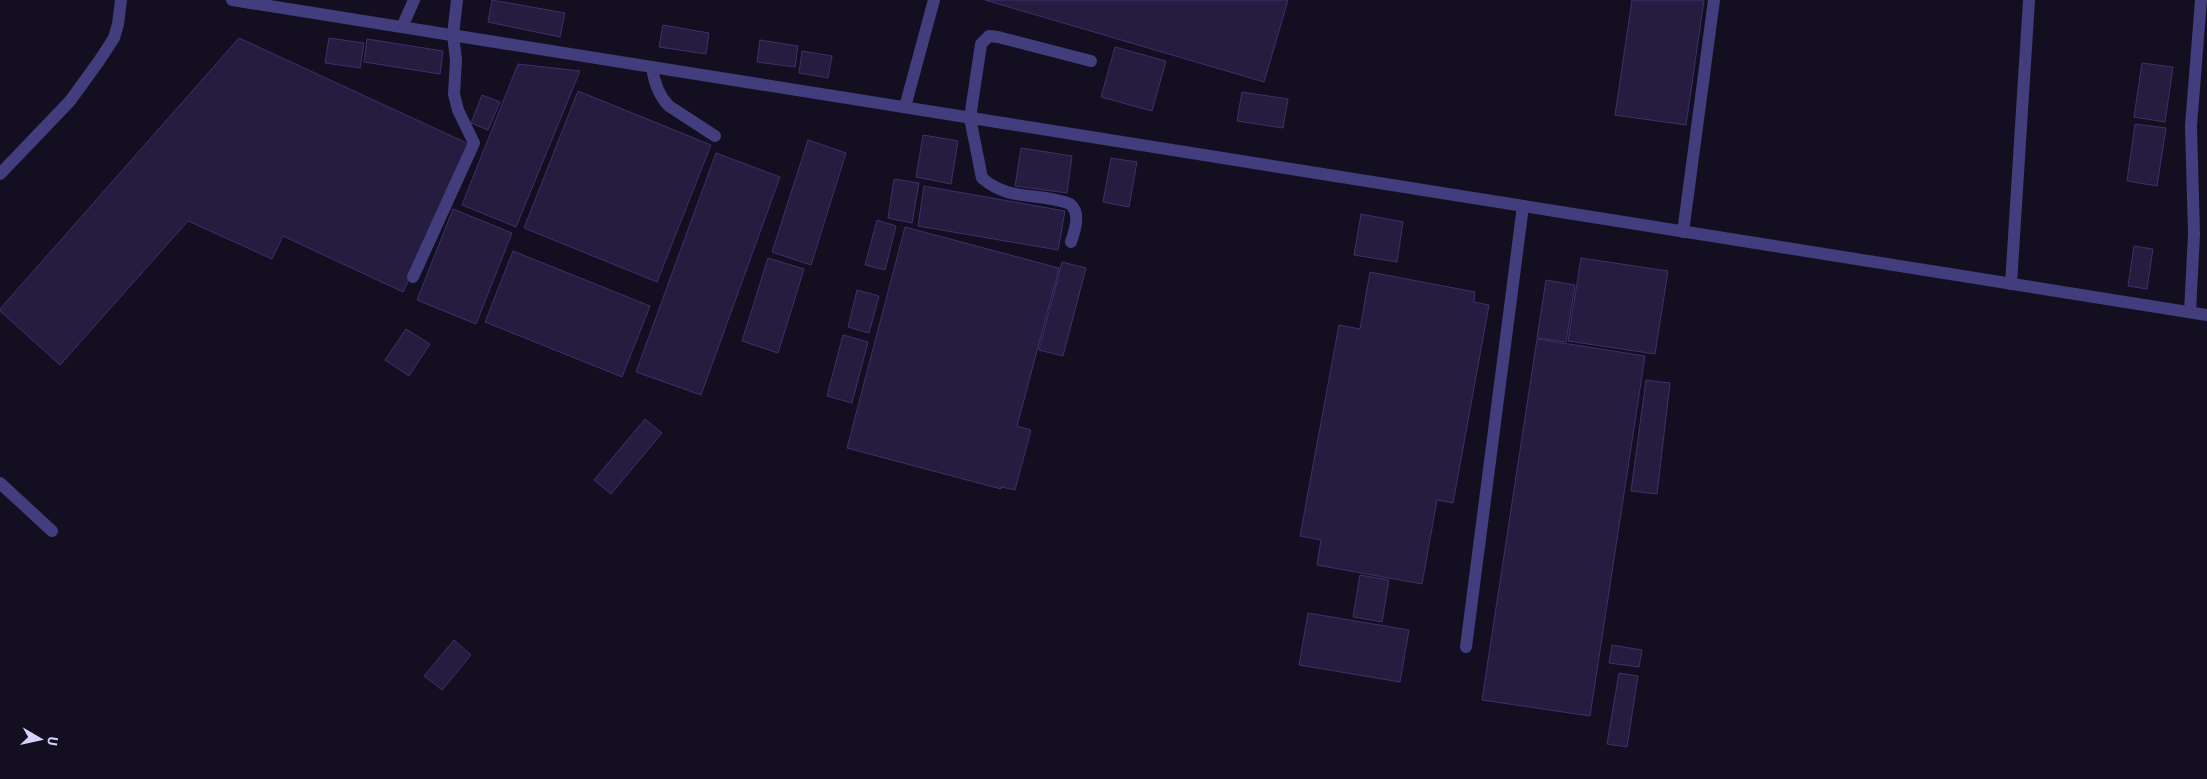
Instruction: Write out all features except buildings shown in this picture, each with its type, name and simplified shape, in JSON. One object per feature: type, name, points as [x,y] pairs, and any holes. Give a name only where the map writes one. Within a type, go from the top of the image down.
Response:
[{"type":"street","points":[[0,174],[70,101],[99,61],[114,38],[121,0]]},
{"type":"street","points":[[232,0],[2207,315]]},
{"type":"street","points":[[402,27],[414,0]]},
{"type":"street","points":[[413,277],[473,147],[473,140],[458,110],[454,94],[456,60],[453,35],[456,0]]},
{"type":"street","points":[[905,107],[934,0]]},
{"type":"street","points":[[1683,232],[1714,0]]},
{"type":"street","points":[[2011,284],[2028,0]]},
{"type":"street","points":[[2190,312],[2194,234],[2191,126],[2201,0]]},
{"type":"street","points":[[1071,242],[1076,224],[1075,210],[1070,204],[997,190],[982,178],[970,118],[981,44],[989,36],[1091,61]]},
{"type":"street","points":[[652,67],[657,90],[663,101],[715,136]]},
{"type":"street","points":[[1466,648],[1523,206]]},
{"type":"street","points":[[0,484],[52,531]]}]
